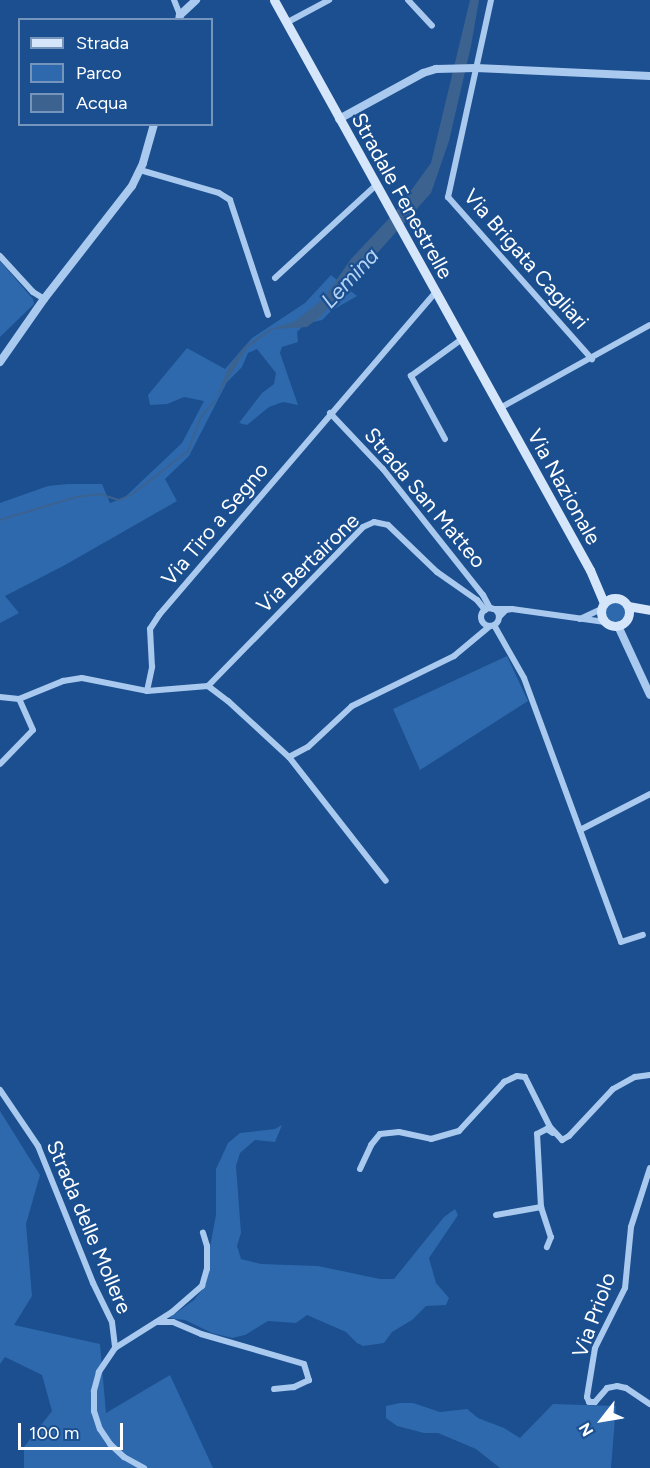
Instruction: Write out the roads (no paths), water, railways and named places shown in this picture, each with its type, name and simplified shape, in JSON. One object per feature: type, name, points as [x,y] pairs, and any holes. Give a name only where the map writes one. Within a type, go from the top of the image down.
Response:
[{"type":"main road","name":"Stradale Fenestrelle","points":[[274,0],[387,208],[500,408]]},
{"type":"main road","name":"Via Nazionale","points":[[500,408],[596,583],[605,622]]},
{"type":"main road","name":"Via Nazionale","points":[[596,583],[614,598],[623,600],[629,611]]},
{"type":"main road","points":[[602,606],[614,598]]},
{"type":"main road","points":[[605,622],[618,626],[624,623],[629,611],[650,610]]},
{"type":"street","points":[[174,0],[179,17],[196,0]]},
{"type":"street","points":[[286,23],[329,0]]},
{"type":"street","points":[[408,0],[432,26]]},
{"type":"street","name":"Via Brigata Cagliari","points":[[491,0],[473,68],[447,197],[592,359]]},
{"type":"street","points":[[339,119],[423,73],[451,68],[650,76]]},
{"type":"street","points":[[0,362],[44,299],[121,201],[140,170],[153,126]]},
{"type":"street","points":[[140,170],[219,193],[230,200],[268,315]]},
{"type":"street","points":[[275,278],[375,186]]},
{"type":"street","points":[[0,256],[33,292],[44,299]]},
{"type":"street","name":"Via Tiro a Segno","points":[[147,691],[152,667],[150,629],[159,615],[435,293]]},
{"type":"street","points":[[500,408],[592,359],[650,324]]},
{"type":"street","points":[[445,439],[411,376],[462,339]]},
{"type":"street","name":"Strada San Matteo","points":[[330,413],[390,477],[483,595],[489,609]]},
{"type":"street","name":"Via Bertairone","points":[[208,686],[363,526],[374,522],[388,525],[438,572],[489,609]]},
{"type":"street","points":[[580,620],[602,606]]},
{"type":"street","points":[[489,609],[512,609],[605,622]]},
{"type":"street","points":[[489,609],[499,618]]},
{"type":"street","points":[[489,609],[482,620],[492,626],[524,678],[621,942],[643,935]]},
{"type":"street","points":[[289,757],[308,747],[352,706],[454,656],[492,626],[506,610],[512,609]]},
{"type":"street","points":[[618,626],[650,695]]},
{"type":"street","points":[[0,697],[19,699],[63,681],[82,678],[147,691],[208,686],[228,701],[289,757],[386,881]]},
{"type":"street","points":[[0,764],[33,730],[19,699]]},
{"type":"street","points":[[580,830],[650,794]]},
{"type":"street","points":[[547,1247],[551,1237],[541,1208],[537,1134],[547,1129],[562,1140],[569,1136],[613,1089],[635,1077],[650,1075]]},
{"type":"street","points":[[360,1169],[371,1145],[380,1134],[399,1132],[431,1138],[459,1131],[504,1082],[517,1076],[525,1077],[556,1134]]},
{"type":"street","name":"Strada delle Mollere","points":[[0,1090],[25,1125],[53,1179],[93,1284],[112,1322],[115,1348],[99,1372],[94,1391],[94,1411],[100,1429],[123,1457],[144,1468]]},
{"type":"street","name":"Via Priolo","points":[[650,1167],[631,1227],[625,1288],[595,1348],[587,1397],[588,1401],[595,1402],[607,1388],[617,1386],[634,1392],[650,1404]]},
{"type":"street","points":[[496,1215],[541,1208]]},
{"type":"street","points":[[115,1348],[157,1322],[202,1287],[207,1269],[207,1246],[203,1233]]},
{"type":"street","points":[[157,1322],[173,1322],[201,1334],[304,1364],[309,1380],[294,1387],[274,1389]]},
{"type":"water","points":[[470,0],[479,0],[471,46],[449,141],[431,193],[321,316],[307,327],[274,329],[247,348],[214,402],[230,365],[245,346],[270,329],[294,322],[323,299],[351,259],[396,211],[431,163]]},
{"type":"waterway","name":"Lemina","points":[[0,520],[76,497],[100,494],[119,500],[131,495],[188,451],[201,417],[215,401]]}]
